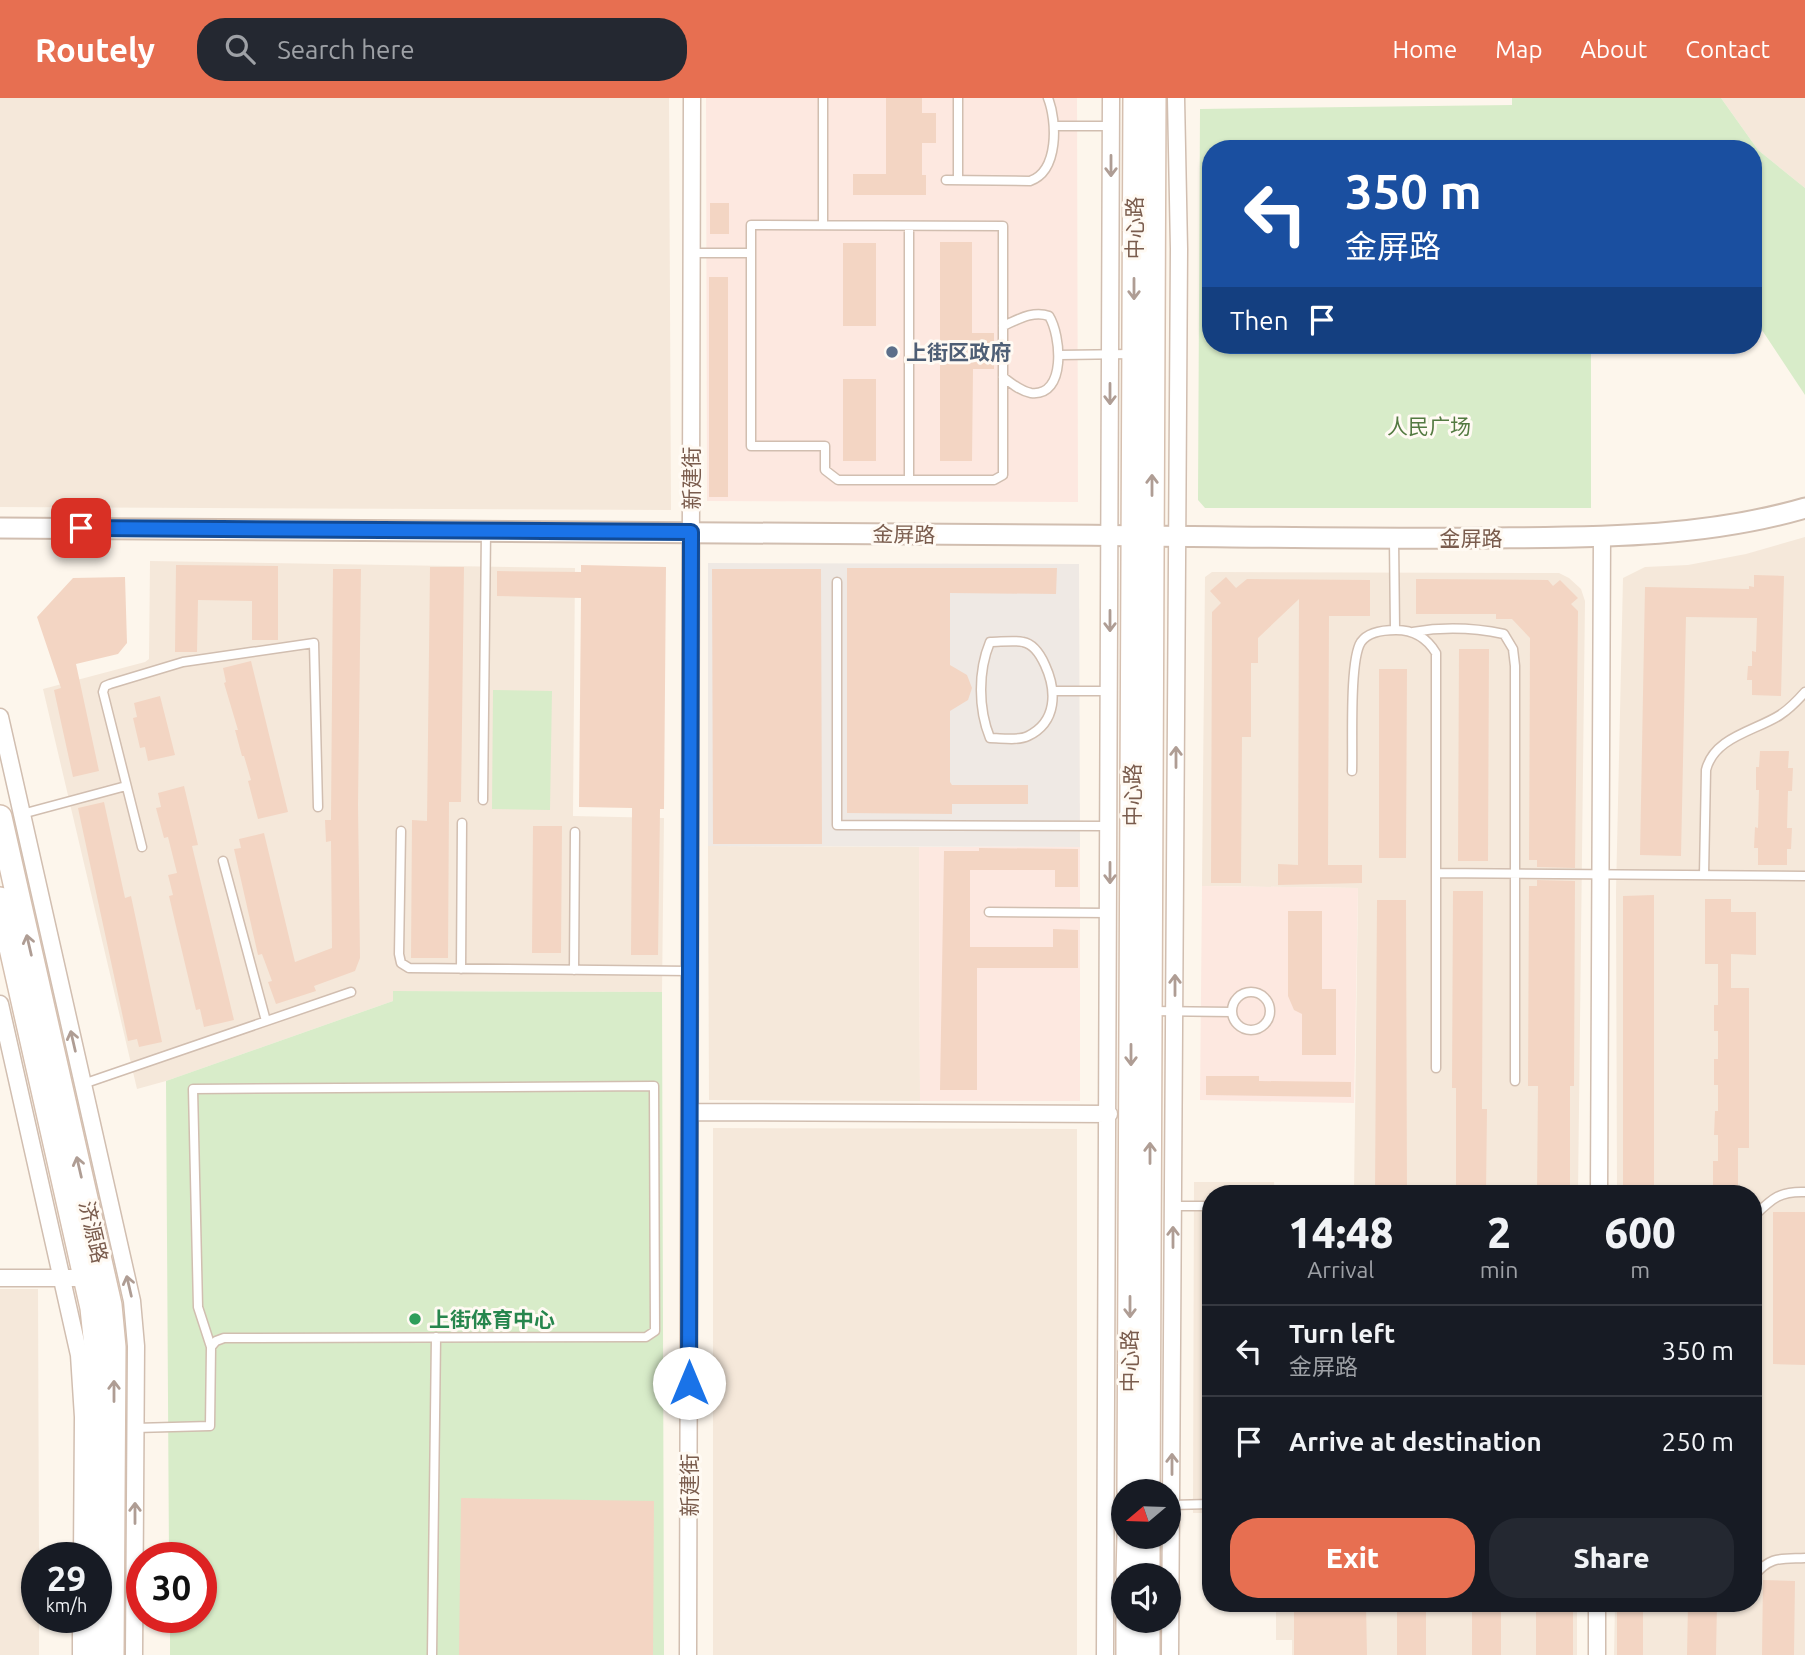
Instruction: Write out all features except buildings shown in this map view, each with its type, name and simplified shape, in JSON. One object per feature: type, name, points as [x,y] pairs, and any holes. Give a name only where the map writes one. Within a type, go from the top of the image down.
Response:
[{"type":"main road","name":"中心路","points":[[1129,1479],[1131,536],[1135,98]]},
{"type":"main road","name":"中心路","points":[[1148,1479],[1151,1011],[1131,536],[1154,98]]},
{"type":"main road","name":"济源路","points":[[11,815],[110,1304],[114,1347],[112,1655]]},
{"type":"main road","name":"济源路","points":[[0,899],[92,1308],[96,1347],[94,1542]]},
{"type":"main road","points":[[94,1633],[94,1655]]},
{"type":"main road","points":[[1128,1633],[1128,1655]]},
{"type":"main road","points":[[1147,1655],[1148,1633]]},
{"type":"street","name":"新建街","points":[[688,1655],[692,98]]},
{"type":"street","points":[[1105,1655],[1110,691],[1131,536],[1111,354],[1111,98]]},
{"type":"street","points":[[1171,1479],[1179,250],[1176,98]]},
{"type":"street","name":"金屏路","points":[[0,528],[1394,538],[1602,536],[1699,530],[1805,508]]},
{"type":"street","points":[[1599,1185],[1602,536]]},
{"type":"street","points":[[0,717],[11,815],[83,1084],[132,1301],[135,1323],[134,1655]]},
{"type":"street","points":[[0,1004],[79,1355],[82,1378],[82,1542]]},
{"type":"street","points":[[690,1112],[1109,1114]]},
{"type":"street","points":[[0,1278],[86,1278]]},
{"type":"street","points":[[1170,1655],[1171,1549]]},
{"type":"street","points":[[1597,1612],[1597,1655]]},
{"type":"street","points":[[81,1633],[81,1655]]},
{"type":"lane","points":[[823,98],[823,225]]},
{"type":"lane","points":[[958,98],[958,180]]},
{"type":"lane","points":[[946,180],[1030,181],[1042,174],[1051,153],[1054,126],[1053,111],[1048,98]]},
{"type":"lane","points":[[1054,126],[1111,126]]},
{"type":"lane","points":[[751,225],[909,226],[1003,226],[1003,475],[995,480],[838,480],[825,470],[825,446],[751,446],[751,225]]},
{"type":"lane","points":[[909,226],[909,480]]},
{"type":"lane","points":[[692,253],[751,253]]},
{"type":"lane","points":[[1003,326],[1028,316],[1049,316],[1055,329],[1059,355],[1054,378],[1045,390],[1028,392],[1003,377]]},
{"type":"lane","points":[[1059,355],[1134,354]]},
{"type":"lane","points":[[483,800],[486,531]]},
{"type":"lane","points":[[1394,538],[1395,630]]},
{"type":"lane","points":[[837,582],[837,825],[1110,826]]},
{"type":"lane","points":[[1352,771],[1355,660],[1361,641],[1377,632],[1395,630],[1486,630],[1504,634],[1513,649],[1515,1081]]},
{"type":"lane","points":[[1413,632],[1431,645],[1436,653],[1436,1068]]},
{"type":"lane","points":[[990,642],[1025,642],[1040,653],[1054,691],[1050,716],[1041,728],[1025,738],[990,738],[984,722],[981,690],[983,660],[990,642]]},
{"type":"lane","points":[[142,847],[103,701],[103,692],[105,686],[183,662],[314,643],[318,807]]},
{"type":"lane","points":[[1054,691],[1110,691]]},
{"type":"lane","points":[[1704,875],[1706,770],[1709,758],[1725,742],[1781,714],[1805,692]]},
{"type":"lane","points":[[11,815],[126,786]]},
{"type":"lane","points":[[461,969],[462,823]]},
{"type":"lane","points":[[401,831],[401,963],[410,968],[690,971]]},
{"type":"lane","points":[[574,970],[575,832]]},
{"type":"lane","points":[[223,862],[266,1021]]},
{"type":"lane","points":[[1436,873],[1805,876]]},
{"type":"lane","points":[[989,912],[1110,913]]},
{"type":"lane","points":[[1250,991],[1264,996],[1270,1009],[1266,1023],[1254,1030],[1240,1027],[1232,1012],[1236,999],[1250,991]]},
{"type":"lane","points":[[83,1084],[351,992]]},
{"type":"lane","points":[[1151,1011],[1232,1012]]},
{"type":"lane","points":[[113,1428],[210,1426],[211,1347],[198,1307],[193,1089],[654,1086],[654,1331],[646,1337],[224,1338],[211,1347]]},
{"type":"lane","points":[[1762,1209],[1774,1198],[1788,1191],[1805,1192]]},
{"type":"lane","points":[[1173,1206],[1202,1206]]},
{"type":"lane","points":[[432,1655],[436,1338]]},
{"type":"lane","points":[[1181,1505],[1202,1504]]},
{"type":"lane","points":[[1762,1566],[1773,1559],[1805,1558]]},
{"type":"shaded area","points":[[0,98],[669,98],[671,510],[0,507]]},
{"type":"shaded area","name":"上街区政府","points":[[706,98],[1077,98],[1078,502],[707,501]]},
{"type":"shaded area","points":[[1721,98],[1805,98],[1805,188],[1762,153],[1762,140],[1751,140]]},
{"type":"shaded area","points":[[1805,537],[1805,1655],[1614,1655],[1615,1612],[1762,1612],[1762,1185],[1617,1185],[1616,892],[1623,578],[1645,567],[1688,565],[1746,554]]},
{"type":"shaded area","points":[[150,561],[575,568],[573,816],[664,818],[662,992],[394,991],[393,1001],[137,1089],[43,689],[149,659]]},
{"type":"shaded area","points":[[708,563],[1079,564],[1080,847],[708,846]]},
{"type":"shaded area","points":[[1212,572],[1559,573],[1581,589],[1585,601],[1578,1185],[1354,1185],[1358,888],[1202,886],[1205,577]]},
{"type":"shaded area","points":[[708,846],[919,847],[920,1101],[709,1100]]},
{"type":"shaded area","points":[[919,847],[1080,847],[1080,1101],[920,1101]]},
{"type":"shaded area","points":[[1202,886],[1358,888],[1354,1103],[1200,1100]]},
{"type":"shaded area","points":[[713,1128],[1077,1129],[1077,1655],[713,1655]]},
{"type":"shaded area","points":[[1194,1182],[1274,1182],[1274,1185],[1202,1185],[1202,1513],[1193,1513]]},
{"type":"shaded area","points":[[0,1289],[38,1289],[39,1542],[21,1542],[21,1633],[39,1633],[39,1655],[0,1655]]},
{"type":"shaded area","points":[[1276,1612],[1577,1612],[1577,1655],[1292,1655],[1292,1640],[1276,1640]]},
{"type":"green space","name":"人民广场","points":[[1512,98],[1721,98],[1751,140],[1202,140],[1202,354],[1591,354],[1591,508],[1205,508],[1198,500],[1200,109],[1512,105]]},
{"type":"green space","name":"人民广场","points":[[1762,153],[1805,188],[1805,395],[1762,330]]},
{"type":"green space","points":[[493,690],[552,691],[550,810],[492,809]]},
{"type":"green space","name":"上街体育中心","points":[[393,991],[662,992],[664,1655],[170,1655],[170,1633],[217,1633],[217,1542],[169,1542],[166,1081],[393,1001]]},
{"type":"place","name":"上街区政府","points":[[892,352]]},
{"type":"place","name":"上街体育中心","points":[[415,1319]]},
{"type":"route","points":[[81,528],[691,532],[689,1383]]}]
